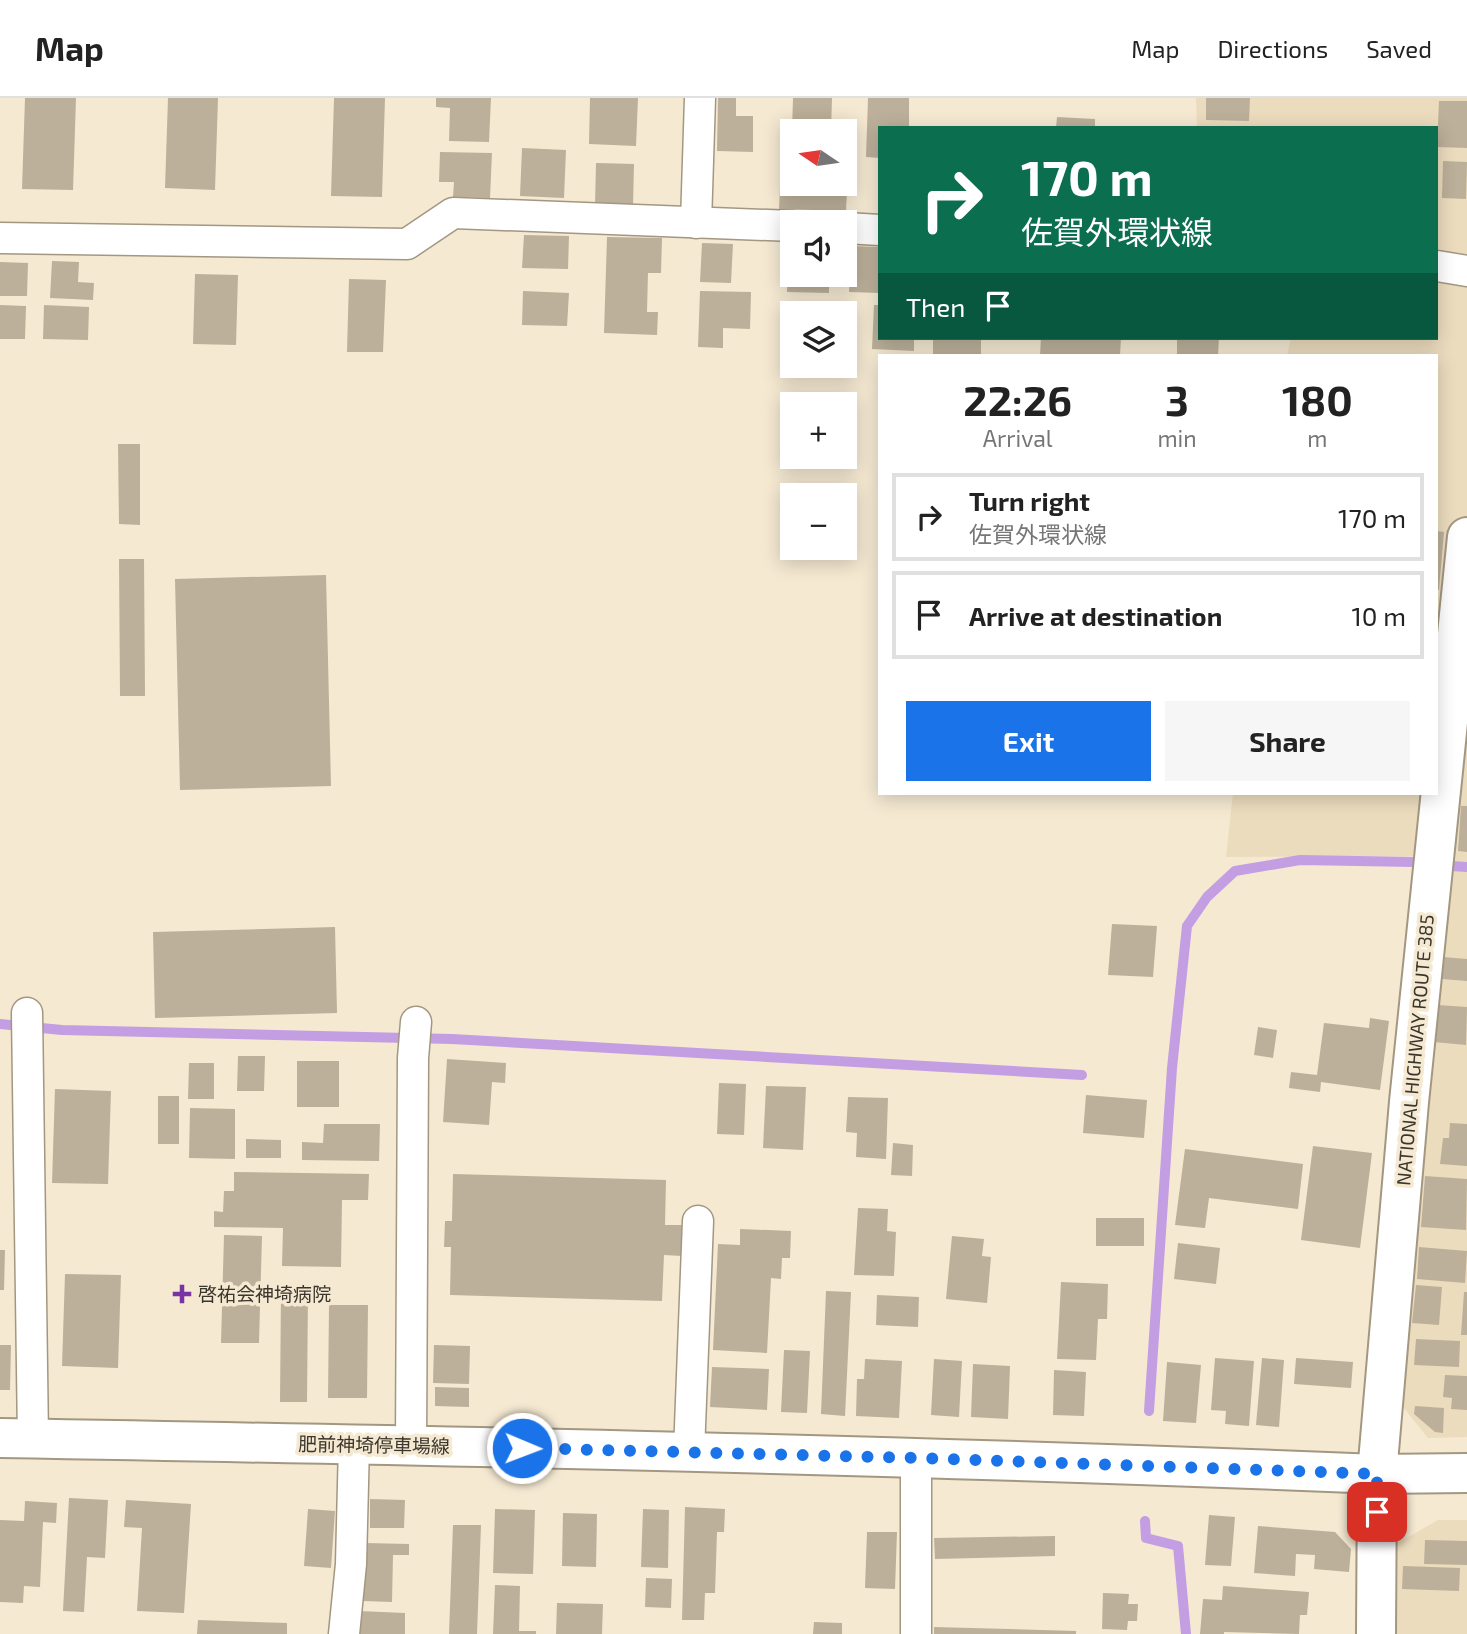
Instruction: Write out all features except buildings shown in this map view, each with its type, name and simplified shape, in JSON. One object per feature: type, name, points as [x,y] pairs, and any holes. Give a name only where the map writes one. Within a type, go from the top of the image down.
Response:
[{"type":"main road","name":"NATIONAL HIGHWAY ROUTE 385","points":[[1376,1634],[1377,1474],[1409,1102],[1467,537]]},
{"type":"main road","name":"肥前神埼停車場線","points":[[17,1439],[689,1452],[1377,1474]]},
{"type":"main road","points":[[1377,1474],[1467,1473]]},
{"type":"street","points":[[696,223],[700,98]]},
{"type":"street","points":[[0,238],[407,244],[453,213],[780,226]]},
{"type":"street","points":[[857,229],[878,230]]},
{"type":"street","points":[[1438,266],[1467,271]]},
{"type":"street","points":[[17,1439],[27,1013]]},
{"type":"street","points":[[411,1445],[412,1058],[416,1023]]},
{"type":"street","points":[[689,1452],[698,1222]]},
{"type":"street","points":[[344,1634],[351,1563],[354,1444]]},
{"type":"street","points":[[916,1458],[916,1634]]},
{"type":"shaded area","points":[[1196,98],[1467,98],[1467,1437],[1428,1438],[1403,1407],[1424,1101],[1448,856],[1226,857],[1233,795],[1438,795],[1438,354],[1287,354],[1291,340],[1438,340],[1438,126],[1197,126]]},
{"type":"shaded area","points":[[1438,1520],[1467,1520],[1467,1634],[1390,1634],[1391,1547]]},
{"type":"waterway","points":[[1149,1411],[1172,1068],[1187,926],[1207,897],[1235,871],[1300,860],[1414,862]]},
{"type":"waterway","points":[[1451,866],[1467,867]]},
{"type":"waterway","points":[[0,1024],[62,1030],[452,1039],[1082,1075]]},
{"type":"waterway","points":[[1145,1521],[1146,1538],[1178,1546],[1186,1634]]},
{"type":"place","name":"啓祐会神埼病院","points":[[182,1294]]},
{"type":"route","points":[[522,1448],[1377,1474],[1377,1512]]}]
